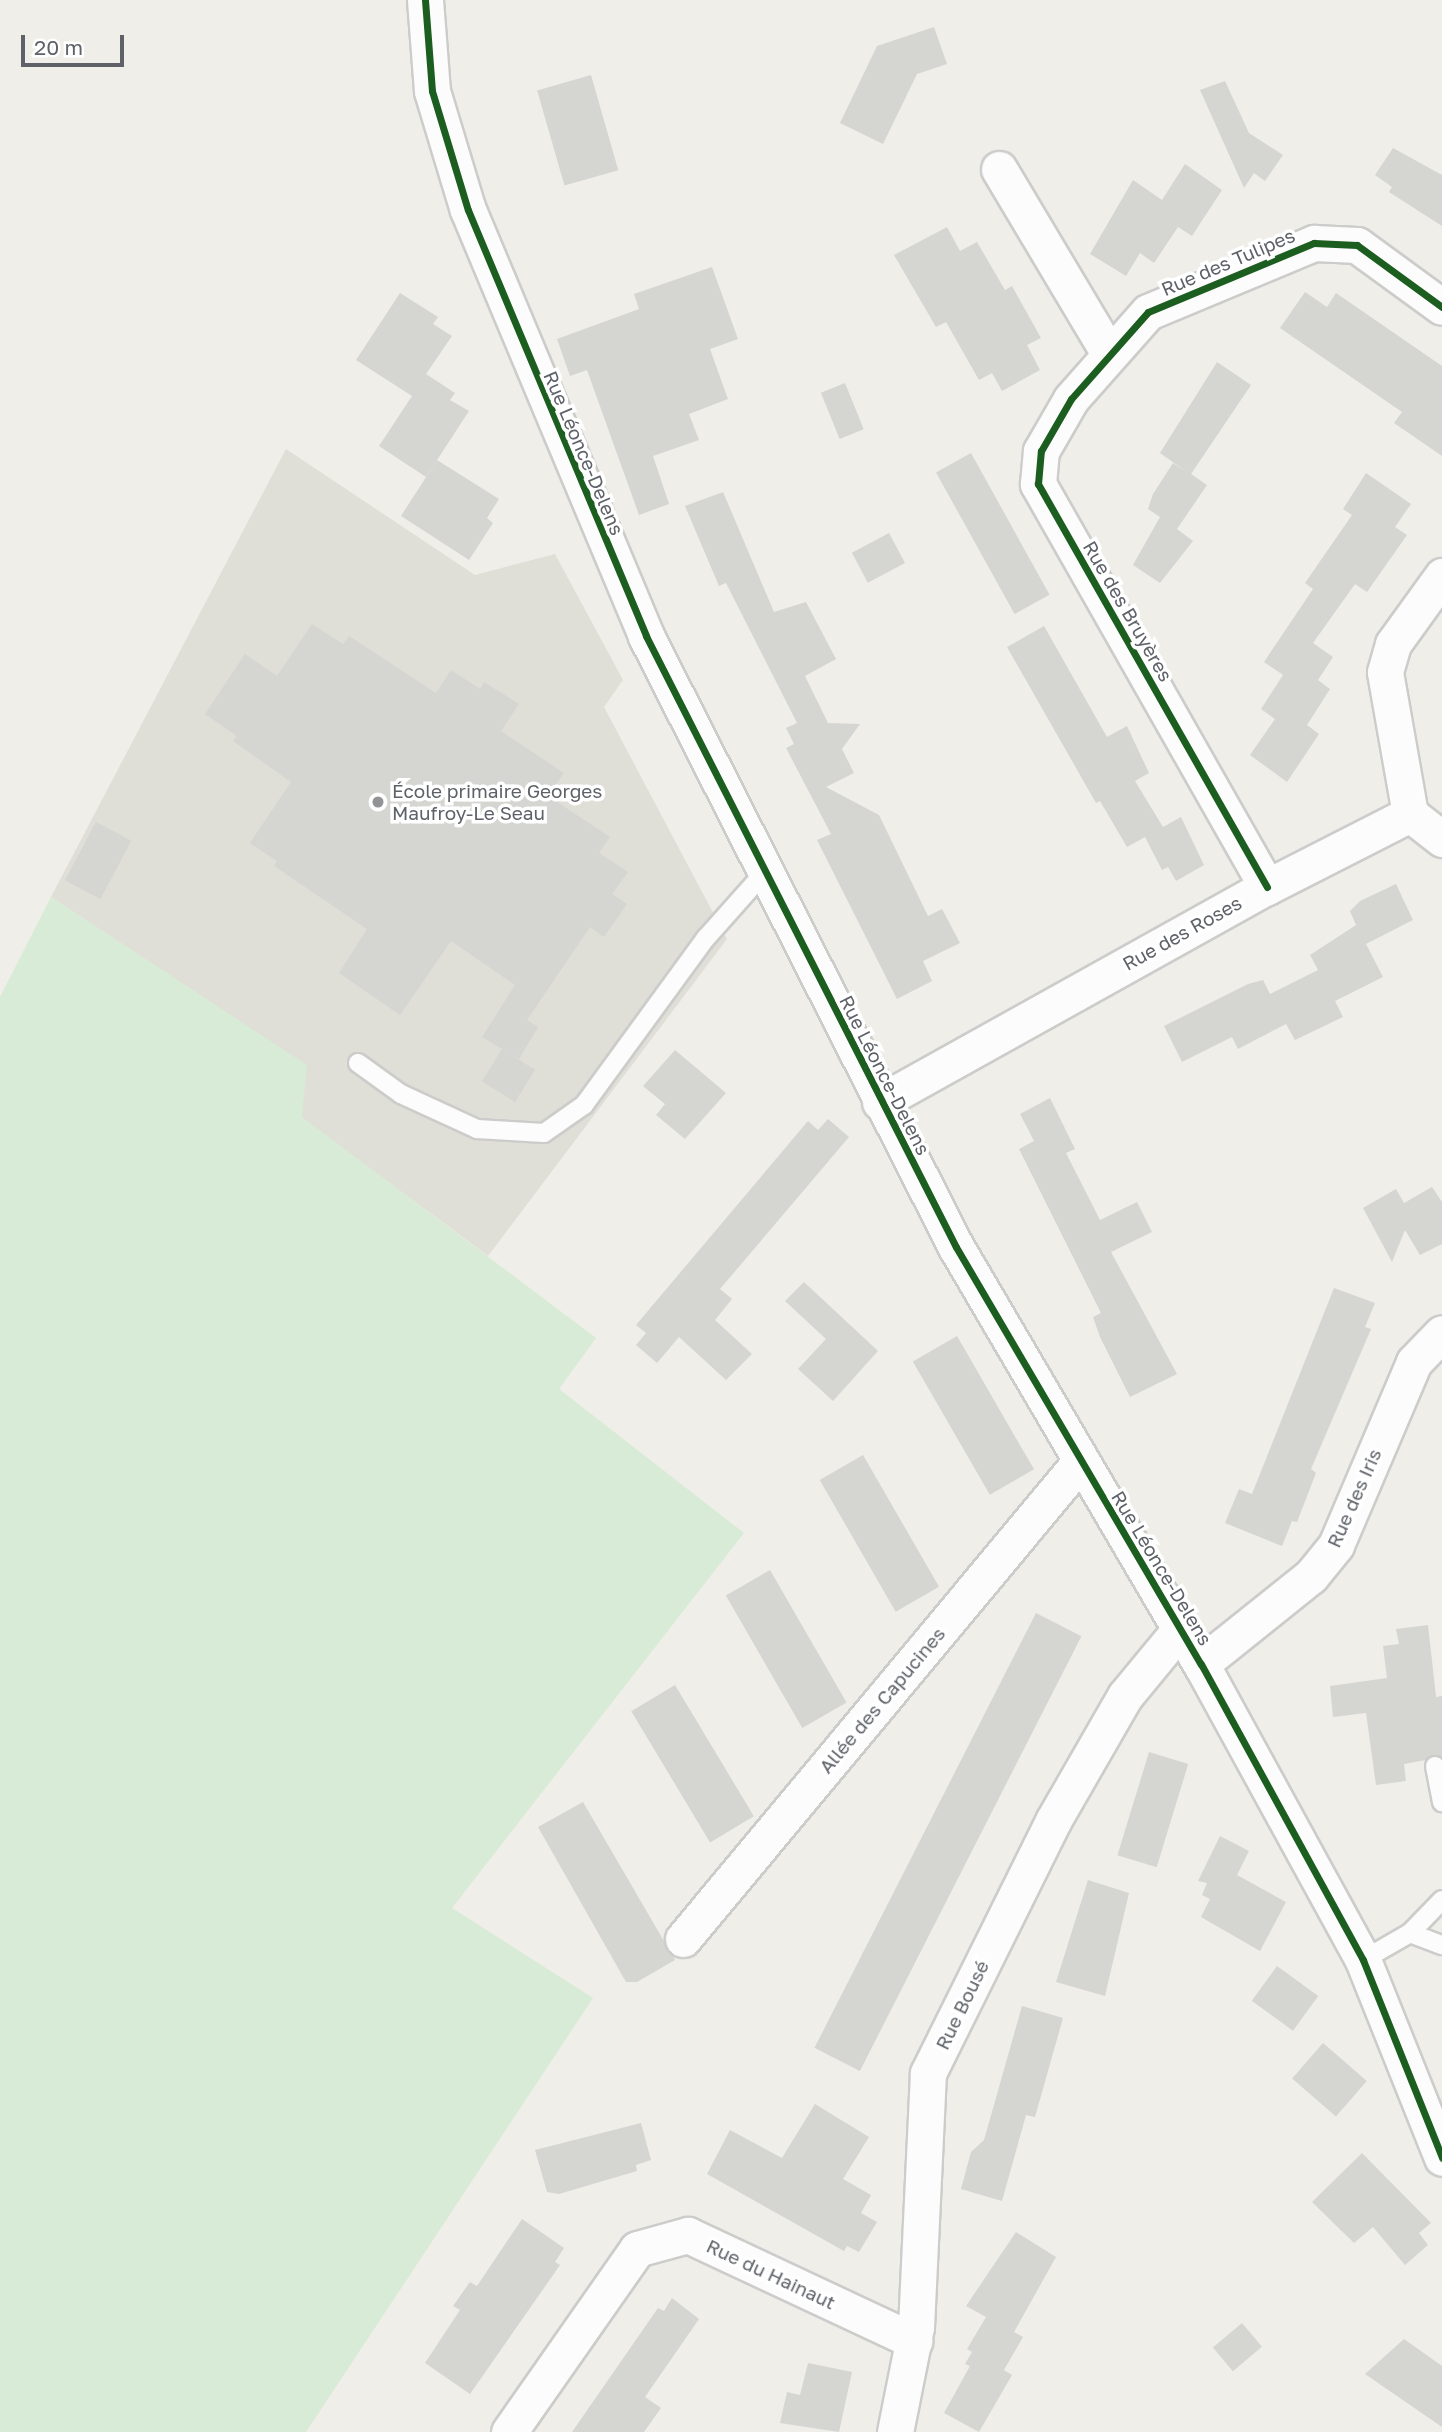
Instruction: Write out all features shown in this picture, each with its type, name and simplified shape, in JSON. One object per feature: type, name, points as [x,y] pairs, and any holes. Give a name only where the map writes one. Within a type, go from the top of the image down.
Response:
[{"type":"street","name":"Rue Léonce-Delens","points":[[425,0],[432,91],[468,209],[646,636],[880,1102],[1080,1462],[1181,1628],[1363,1960],[1442,2158]]},
{"type":"street","points":[[999,169],[1108,352]]},
{"type":"street","name":"Rue des Tulipes","points":[[1108,352],[1148,312],[1314,243],[1357,245],[1442,307]]},
{"type":"street","name":"Rue des Bruyères","points":[[1108,352],[1041,451],[1038,484],[1267,887]]},
{"type":"street","points":[[1442,576],[1393,644],[1385,672],[1410,814],[1442,839]]},
{"type":"street","name":"Rue des Roses","points":[[880,1102],[1267,887],[1410,814]]},
{"type":"street","name":"Rue des Iris","points":[[1201,1664],[1311,1576],[1336,1545],[1414,1362],[1442,1333]]},
{"type":"street","name":"Allée des Capucines","points":[[684,1938],[1080,1462]]},
{"type":"street","name":"Rue Bousé","points":[[895,2432],[914,2341],[928,2073],[1054,1821],[1125,1696],[1181,1628]]},
{"type":"street","name":"Rue du Hainaut","points":[[509,2432],[637,2249],[688,2235],[914,2341]]},
{"type":"lane","points":[[358,1063],[401,1094],[477,1129],[544,1133],[584,1105],[706,938],[764,873]]},
{"type":"lane","points":[[1435,1766],[1442,1802]]},
{"type":"lane","points":[[1363,1960],[1410,1933],[1442,1900]]},
{"type":"lane","points":[[1410,1933],[1442,1945]]},
{"type":"shaded area","name":"École primaire Georges Maufroy-Le Seau","points":[[286,449],[475,575],[555,554],[623,680],[604,707],[727,939],[488,1256],[301,1117],[306,1065],[51,897]]},
{"type":"green space","points":[[51,897],[307,1065],[302,1117],[596,1338],[559,1389],[744,1533],[452,1908],[593,1998],[306,2432],[0,2432],[0,997]]},
{"type":"building","points":[[934,27],[947,64],[917,74],[883,144],[840,123],[877,46]]},
{"type":"building","points":[[591,75],[618,170],[564,186],[537,90]]},
{"type":"building","points":[[1225,81],[1249,133],[1283,155],[1265,181],[1254,173],[1244,188],[1200,90]]},
{"type":"building","points":[[1393,148],[1442,175],[1442,226],[1389,192],[1392,187],[1375,175]]},
{"type":"building","points":[[1185,164],[1222,190],[1192,236],[1178,227],[1154,263],[1140,253],[1126,276],[1090,254],[1133,180],[1162,200]]},
{"type":"building","points":[[947,227],[960,251],[977,242],[1005,290],[1012,286],[1041,338],[1027,345],[1040,370],[1002,391],[992,373],[979,380],[946,322],[936,327],[894,255]]},
{"type":"building","points":[[712,267],[738,339],[710,349],[728,399],[689,414],[699,440],[653,456],[669,504],[639,515],[587,370],[570,376],[557,339],[639,309],[634,294]]},
{"type":"building","points":[[1305,292],[1327,307],[1336,293],[1442,366],[1442,456],[1394,423],[1402,412],[1280,328]]},
{"type":"building","points":[[400,293],[438,317],[433,324],[452,336],[426,374],[455,393],[450,400],[469,411],[426,477],[379,446],[412,396],[356,360]]},
{"type":"building","points":[[1217,362],[1251,385],[1191,474],[1207,485],[1177,529],[1193,541],[1160,583],[1133,565],[1160,517],[1148,509],[1153,494],[1173,463],[1187,472],[1160,453]]},
{"type":"building","points":[[845,383],[864,429],[840,439],[821,393]]},
{"type":"building","points":[[971,453],[1050,595],[1015,614],[936,472]]},
{"type":"building","points":[[437,460],[499,499],[487,518],[493,523],[469,560],[401,516]]},
{"type":"building","points":[[1366,473],[1411,504],[1395,527],[1407,535],[1367,592],[1355,584],[1313,643],[1333,657],[1318,680],[1330,689],[1307,725],[1319,734],[1287,782],[1250,755],[1275,719],[1261,709],[1283,675],[1264,662],[1313,589],[1305,583],[1352,515],[1343,509]]},
{"type":"building","points":[[723,492],[774,612],[806,602],[836,659],[805,676],[828,723],[860,724],[842,749],[854,773],[826,787],[879,815],[928,916],[942,909],[960,943],[923,961],[932,981],[897,999],[817,840],[831,834],[786,748],[794,744],[786,728],[797,723],[726,583],[719,586],[685,506]]},
{"type":"building","points":[[889,533],[905,563],[868,583],[852,553]]},
{"type":"building","points":[[312,624],[343,644],[349,636],[436,693],[451,670],[480,689],[484,682],[519,704],[501,731],[564,773],[548,796],[610,837],[599,853],[628,872],[612,894],[627,904],[604,937],[590,927],[527,1020],[538,1027],[519,1059],[482,1037],[515,985],[451,941],[400,1015],[339,973],[367,929],[274,866],[277,861],[250,843],[291,782],[233,741],[237,736],[205,714],[245,654],[277,676]]},
{"type":"building","points":[[1044,626],[1107,737],[1127,726],[1149,773],[1135,781],[1163,827],[1181,817],[1204,865],[1176,881],[1168,867],[1162,870],[1145,837],[1127,847],[1100,801],[1096,803],[1007,647]]},
{"type":"building","points":[[96,822],[131,841],[100,899],[65,880]]},
{"type":"building","points":[[1396,884],[1413,920],[1366,944],[1383,977],[1335,1001],[1343,1017],[1295,1040],[1286,1024],[1238,1049],[1232,1037],[1182,1062],[1164,1026],[1248,984],[1263,980],[1270,994],[1318,970],[1310,955],[1356,925],[1350,911],[1360,901]]},
{"type":"building","points":[[502,1049],[535,1070],[515,1102],[482,1081]]},
{"type":"building","points":[[675,1050],[726,1093],[685,1139],[656,1115],[665,1104],[643,1086]]},
{"type":"building","points":[[1050,1098],[1075,1149],[1066,1153],[1100,1220],[1137,1202],[1152,1232],[1111,1252],[1177,1374],[1130,1397],[1093,1317],[1101,1313],[1019,1149],[1034,1141],[1020,1114]]},
{"type":"building","points":[[828,1119],[849,1137],[720,1289],[732,1299],[715,1320],[752,1354],[726,1380],[679,1337],[657,1363],[636,1345],[646,1333],[636,1325],[808,1121],[818,1130]]},
{"type":"building","points":[[1432,1187],[1442,1202],[1442,1244],[1420,1255],[1405,1230],[1392,1262],[1363,1208],[1396,1189],[1404,1203]]},
{"type":"building","points":[[804,1282],[878,1351],[833,1401],[798,1369],[826,1339],[785,1301]]},
{"type":"building","points":[[1334,1288],[1375,1303],[1365,1327],[1371,1329],[1311,1469],[1316,1473],[1297,1522],[1292,1521],[1282,1546],[1225,1523],[1239,1489],[1252,1494]]},
{"type":"building","points":[[957,1336],[1034,1469],[990,1495],[913,1362]]},
{"type":"building","points":[[863,1455],[939,1587],[896,1612],[820,1480]]},
{"type":"building","points":[[770,1570],[846,1703],[802,1728],[726,1596]]},
{"type":"building","points":[[1036,1613],[1081,1636],[860,2071],[814,2048]]},
{"type":"building","points":[[1428,1625],[1436,1697],[1442,1696],[1442,1757],[1404,1764],[1406,1781],[1376,1785],[1366,1713],[1333,1717],[1330,1686],[1387,1678],[1383,1646],[1399,1644],[1396,1629]]},
{"type":"building","points":[[675,1685],[754,1816],[710,1842],[631,1711]]},
{"type":"building","points":[[1149,1752],[1188,1764],[1157,1867],[1117,1855]]},
{"type":"building","points":[[583,1802],[675,1960],[637,1982],[626,1982],[538,1827]]},
{"type":"building","points":[[1220,1836],[1249,1851],[1237,1875],[1286,1902],[1260,1951],[1201,1917],[1210,1899],[1202,1895],[1207,1883],[1198,1881]]},
{"type":"building","points":[[1088,1880],[1129,1893],[1105,1996],[1056,1982]]},
{"type":"building","points":[[1277,1966],[1318,1996],[1293,2031],[1252,2001]]},
{"type":"building","points":[[1022,2006],[1063,2018],[1035,2117],[1026,2115],[1002,2201],[961,2189],[971,2152],[984,2140]]},
{"type":"building","points":[[1323,2043],[1367,2081],[1336,2117],[1292,2078]]},
{"type":"building","points":[[815,2104],[869,2137],[843,2179],[871,2195],[861,2213],[877,2222],[859,2252],[847,2246],[844,2251],[707,2174],[730,2130],[782,2158]]},
{"type":"building","points":[[641,2123],[651,2160],[636,2165],[637,2171],[559,2194],[547,2192],[535,2150]]},
{"type":"building","points":[[1362,2153],[1431,2223],[1419,2233],[1428,2245],[1405,2265],[1373,2227],[1354,2243],[1312,2202]]},
{"type":"building","points":[[522,2219],[564,2248],[555,2262],[560,2265],[470,2394],[425,2363],[460,2310],[453,2306],[470,2282],[477,2286]]},
{"type":"building","points":[[1016,2232],[1056,2257],[1014,2332],[1023,2337],[1004,2370],[1012,2375],[979,2432],[944,2413],[970,2366],[965,2364],[972,2352],[967,2349],[986,2317],[966,2306]]},
{"type":"building","points":[[672,2298],[699,2319],[645,2397],[661,2408],[644,2432],[572,2432],[658,2308],[664,2311]]},
{"type":"building","points":[[1242,2323],[1262,2347],[1233,2371],[1213,2347]]},
{"type":"building","points":[[1404,2339],[1442,2366],[1442,2427],[1365,2374]]},
{"type":"building","points":[[808,2363],[852,2372],[839,2432],[780,2423],[787,2392],[800,2395]]},
{"type":"cycle path","points":[[425,0],[432,91],[468,210],[646,636],[956,1247],[1201,1664],[1363,1960],[1442,2158]]},
{"type":"cycle path","points":[[1267,887],[1038,484],[1041,451],[1071,399],[1148,312],[1314,243],[1357,245],[1442,307]]},
{"type":"place","name":"École primaire Georges Maufroy-Le Seau","points":[[378,802]]}]
